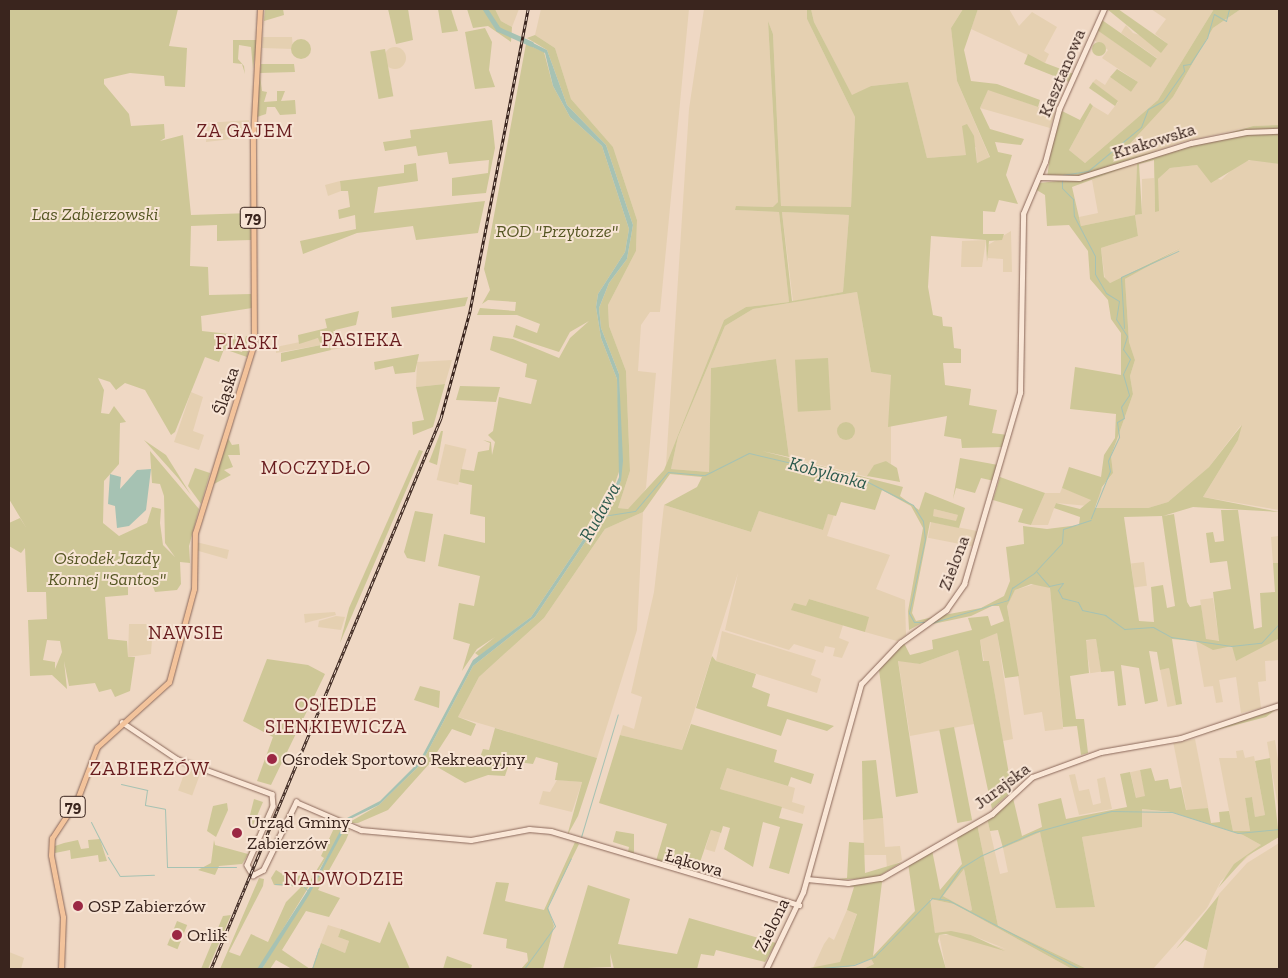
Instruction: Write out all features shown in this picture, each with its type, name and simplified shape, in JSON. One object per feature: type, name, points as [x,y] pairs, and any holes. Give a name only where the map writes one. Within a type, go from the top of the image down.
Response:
[{"type":"main road","name":"Śląska","points":[[122,722],[162,693],[170,678],[193,595],[195,533],[254,346],[253,129],[260,9]]},
{"type":"main road","name":"79","points":[[61,969],[63,917],[51,842],[77,800],[97,747],[122,722]]},
{"type":"street","name":"Kasztanowa","points":[[1039,177],[1059,109],[1104,9]]},
{"type":"street","name":"Krakowska","points":[[1039,177],[1066,180],[1191,143],[1246,132],[1279,131]]},
{"type":"street","name":"Zielona","points":[[766,969],[799,905],[861,684],[897,646],[946,610],[964,584],[1015,419],[1022,382],[1023,214],[1039,177]]},
{"type":"street","name":"Jurajska","points":[[807,879],[848,883],[881,878],[992,814],[1032,777],[1101,752],[1180,738],[1279,705]]},
{"type":"street","name":"Łąkowa","points":[[122,722],[177,759],[272,794],[273,806],[247,866],[253,875],[262,870],[296,802],[352,828],[471,840],[530,829],[799,905]]},
{"type":"shaded area","points":[[495,9],[519,9],[512,27],[501,21]]},
{"type":"shaded area","points":[[541,9],[689,9],[660,312],[650,312],[641,325],[638,371],[656,373],[646,488],[636,505],[628,509],[618,508],[630,471],[626,371],[609,326],[608,305],[636,251],[637,220],[613,147],[571,99],[555,48],[535,35]]},
{"type":"shaded area","points":[[704,9],[807,9],[807,19],[855,117],[851,208],[781,206],[773,34],[768,21],[778,202],[774,207],[736,206],[736,210],[779,212],[789,302],[746,307],[724,320],[666,465],[689,109]]},
{"type":"shaded area","points":[[811,9],[963,9],[951,28],[957,81],[990,158],[977,163],[976,147],[967,149],[966,155],[927,158],[908,82],[871,86],[852,96],[814,22]]},
{"type":"shaded area","points":[[978,9],[1009,9],[1019,26],[1032,12],[1057,27],[1044,51],[1049,54],[1045,63],[971,29]]},
{"type":"shaded area","points":[[1151,9],[1214,9],[1158,100],[1085,163],[1069,150],[1093,106],[1108,115],[1118,102],[1093,82],[1096,79],[1105,85],[1110,77],[1131,92],[1138,82],[1102,58],[1108,50],[1094,40],[1098,30],[1150,67],[1157,58],[1121,33],[1126,25],[1133,33],[1168,44],[1155,34],[1166,19]]},
{"type":"shaded area","points":[[1241,9],[1279,9],[1279,125],[1253,126],[1183,142],[1115,164],[1113,158],[1173,97],[1213,28]]},
{"type":"shaded area","points":[[263,37],[292,37],[293,49],[262,48]]},
{"type":"shaded area","points":[[527,40],[547,50],[567,105],[606,145],[633,225],[627,259],[609,283],[599,308],[601,328],[619,374],[623,461],[621,481],[608,508],[535,617],[473,666],[421,764],[379,805],[350,819],[309,895],[262,969],[257,969],[315,879],[347,818],[380,801],[419,762],[473,660],[531,617],[609,501],[619,477],[617,379],[601,338],[596,307],[598,294],[625,252],[629,229],[602,146],[570,117],[553,86],[545,53],[526,44]]},
{"type":"shaded area","points":[[395,47],[403,50],[406,58],[403,66],[395,69],[387,66],[384,58],[387,50]]},
{"type":"shaded area","points":[[988,89],[1055,113],[1050,128],[980,108]]},
{"type":"shaded area","points":[[249,120],[249,137],[206,142],[207,123]]},
{"type":"shaded area","points":[[1255,159],[1279,164],[1279,510],[1203,497],[1238,440],[1241,425],[1209,467],[1168,502],[1148,508],[1097,509],[1098,494],[1113,473],[1111,456],[1133,394],[1130,376],[1135,360],[1129,342],[1125,279],[1180,248],[1110,283],[1105,280],[1101,248],[1138,236],[1135,215],[1142,214],[1142,179],[1154,178],[1155,211],[1158,179],[1170,168],[1197,165],[1206,175],[1221,180],[1239,163]]},
{"type":"shaded area","points":[[1137,162],[1135,215],[1081,226],[1079,217],[1098,213],[1092,180]]},
{"type":"shaded area","points":[[340,181],[341,191],[328,196],[325,185]]},
{"type":"shaded area","points":[[782,212],[849,215],[843,292],[793,301]]},
{"type":"shaded area","points":[[1011,231],[1012,272],[1003,272],[1003,259],[988,258],[988,245]]},
{"type":"shaded area","points":[[986,240],[982,267],[961,267],[962,241]]},
{"type":"shaded area","points":[[857,292],[871,372],[891,375],[891,464],[886,461],[868,477],[789,457],[776,359],[711,368],[709,472],[671,469],[678,437],[725,326],[753,309]]},
{"type":"shaded area","points":[[355,336],[356,345],[331,350],[328,343]]},
{"type":"shaded area","points":[[319,338],[321,345],[276,353],[276,347]]},
{"type":"shaded area","points":[[452,360],[445,384],[416,387],[417,362]]},
{"type":"shaded area","points":[[191,392],[203,397],[193,431],[204,435],[199,450],[174,442]]},
{"type":"shaded area","points":[[445,444],[466,449],[458,485],[437,480]]},
{"type":"shaded area","points":[[151,469],[146,510],[129,526],[117,528],[115,506],[108,504],[110,474],[121,477],[120,489],[137,470]]},
{"type":"shaded area","points":[[1062,488],[1091,499],[1088,506],[1056,503],[1048,525],[1031,525],[1045,493],[1060,493]]},
{"type":"shaded area","points":[[664,505],[751,532],[759,511],[823,530],[828,513],[834,515],[827,536],[890,555],[876,589],[905,600],[906,635],[897,641],[865,632],[868,617],[809,599],[807,607],[792,610],[843,625],[839,638],[849,642],[842,658],[833,656],[835,648],[825,646],[823,653],[794,644],[789,650],[725,630],[738,573],[682,750],[620,735],[623,725],[634,729],[642,697],[631,693],[654,592]]},
{"type":"shaded area","points":[[934,509],[958,515],[957,522],[932,516]]},
{"type":"shaded area","points":[[643,512],[637,630],[597,758],[458,717],[479,677],[544,618],[605,529]]},
{"type":"shaded area","points":[[931,522],[977,531],[974,547],[928,538]]},
{"type":"shaded area","points":[[1278,536],[1279,563],[1273,563],[1271,537]]},
{"type":"shaded area","points":[[196,542],[229,550],[227,559],[195,550]]},
{"type":"shaded area","points":[[1144,562],[1147,586],[1134,587],[1131,564]]},
{"type":"shaded area","points":[[1038,583],[1050,588],[1063,729],[1045,731],[1042,712],[1024,715],[1007,605],[1015,590]]},
{"type":"shaded area","points":[[1213,598],[1219,641],[1206,642],[1200,600]]},
{"type":"shaded area","points":[[335,612],[336,615],[305,623],[304,614]]},
{"type":"shaded area","points":[[336,616],[345,617],[341,630],[318,627],[319,621]]},
{"type":"shaded area","points":[[129,624],[153,624],[151,654],[128,657]]},
{"type":"shaded area","points":[[722,631],[816,660],[811,675],[821,679],[817,693],[716,661]]},
{"type":"shaded area","points":[[997,632],[1013,739],[1003,741],[989,661],[984,661],[980,640]]},
{"type":"shaded area","points":[[1278,638],[1279,660],[1265,661],[1266,681],[1258,682],[1261,708],[1241,713],[1236,677],[1219,680],[1223,702],[1216,703],[1213,686],[1204,687],[1196,641],[1233,646],[1236,660]]},
{"type":"shaded area","points":[[1096,639],[1101,672],[1090,673],[1085,641]]},
{"type":"shaded area","points":[[958,650],[974,724],[910,736],[898,660],[920,664]]},
{"type":"shaded area","points":[[1169,668],[1176,705],[1167,707],[1160,670]]},
{"type":"shaded area","points":[[1195,739],[1208,808],[1187,812],[1173,743]]},
{"type":"shaded area","points":[[1275,740],[1279,767],[1279,813],[1267,742]]},
{"type":"shaded area","points":[[1243,750],[1245,758],[1254,756],[1265,815],[1255,817],[1252,797],[1245,798],[1250,831],[1233,831],[1219,758],[1237,758],[1236,751]]},
{"type":"shaded area","points":[[187,766],[201,771],[192,796],[178,790]]},
{"type":"shaded area","points":[[727,768],[795,788],[792,802],[805,806],[803,814],[720,789]]},
{"type":"shaded area","points":[[1140,770],[1146,796],[1136,799],[1130,772]]},
{"type":"shaded area","points":[[1075,774],[1079,791],[1089,789],[1093,805],[1101,803],[1097,779],[1105,777],[1112,809],[1079,815],[1069,775]]},
{"type":"shaded area","points":[[557,780],[582,782],[572,812],[539,804],[543,791],[550,792]]},
{"type":"shaded area","points":[[1141,809],[1171,812],[1243,835],[1261,845],[1221,881],[1207,908],[1153,969],[1087,969],[998,926],[977,824],[987,818],[1000,874],[1008,872],[1003,848],[1040,831],[1056,907],[1095,907],[1082,837],[1142,827]]},
{"type":"shaded area","points":[[883,818],[885,847],[900,846],[902,860],[887,869],[886,855],[864,855],[863,820]]},
{"type":"shaded area","points":[[711,830],[721,833],[715,852],[705,849]]},
{"type":"shaded area","points":[[1279,843],[1279,969],[1203,969],[1219,894],[1247,863]]},
{"type":"shaded area","points":[[964,869],[972,910],[970,912],[943,896]]},
{"type":"shaded area","points":[[929,899],[954,904],[1072,969],[946,969],[939,935],[960,935],[1006,949],[971,935],[935,933]]},
{"type":"shaded area","points":[[847,910],[857,913],[840,963],[813,968],[829,937],[834,940]]},
{"type":"shaded area","points":[[328,925],[341,929],[338,937],[349,941],[345,953],[321,943]]},
{"type":"shaded area","points":[[9,952],[24,958],[21,969],[9,969]]},
{"type":"shaded area","points":[[871,959],[874,964],[863,969],[817,969]]},
{"type":"green space","name":"Las Zabierzowski","points":[[9,9],[178,9],[169,46],[187,48],[185,87],[165,86],[164,76],[130,73],[104,79],[104,84],[129,114],[131,126],[164,124],[165,138],[160,141],[183,135],[191,215],[251,213],[251,240],[217,241],[217,225],[191,226],[190,266],[208,267],[209,295],[251,294],[252,308],[201,316],[202,331],[238,335],[235,350],[242,352],[246,336],[251,337],[247,357],[224,349],[219,362],[205,357],[175,432],[171,435],[145,390],[125,383],[116,390],[110,382],[98,378],[104,390],[101,413],[109,414],[114,406],[126,422],[120,423],[119,464],[104,481],[103,523],[119,536],[147,523],[152,507],[161,509],[160,523],[163,545],[175,557],[165,543],[164,496],[160,484],[152,483],[150,451],[199,509],[189,546],[190,563],[180,562],[181,584],[177,590],[155,592],[152,584],[128,587],[128,595],[105,597],[108,639],[127,641],[128,657],[135,657],[130,691],[115,697],[111,689],[99,692],[95,683],[69,686],[64,661],[67,689],[52,675],[30,676],[28,620],[47,619],[46,592],[27,592],[25,548],[21,553],[9,546],[9,523],[20,518],[27,529],[9,499]],"holes":[[[47,640],[60,641],[62,652],[55,669],[55,662],[43,660]]]},
{"type":"green space","points":[[265,9],[283,9],[284,15],[264,21]]},
{"type":"green space","points":[[388,9],[408,9],[413,40],[396,44]]},
{"type":"green space","points":[[438,9],[451,9],[458,31],[442,33]]},
{"type":"green space","points":[[467,9],[495,9],[501,21],[512,27],[511,42],[488,26],[473,28]]},
{"type":"green space","points":[[807,9],[811,9],[814,22],[852,95],[871,86],[908,82],[927,158],[966,155],[962,126],[967,124],[974,136],[977,163],[990,157],[957,81],[951,28],[963,9],[978,9],[964,50],[971,81],[997,84],[1040,100],[1038,107],[988,90],[980,108],[990,129],[1024,139],[1021,145],[995,142],[998,152],[1012,155],[1006,175],[1018,204],[999,200],[995,212],[983,211],[983,234],[1004,234],[1002,240],[989,241],[987,262],[986,240],[931,236],[928,287],[933,315],[942,317],[943,326],[952,327],[954,348],[961,349],[961,363],[943,363],[945,385],[971,389],[969,405],[997,410],[992,433],[1008,435],[1003,447],[962,448],[961,439],[944,436],[947,416],[888,427],[891,375],[871,372],[857,292],[753,309],[725,326],[678,437],[671,469],[709,472],[711,368],[776,359],[789,457],[762,451],[903,487],[900,496],[919,510],[925,492],[965,508],[959,528],[930,522],[912,613],[916,621],[933,617],[909,630],[908,611],[923,528],[911,506],[882,490],[875,510],[841,502],[836,516],[828,514],[823,530],[759,511],[751,532],[664,505],[697,487],[702,477],[670,474],[643,512],[605,529],[544,618],[479,677],[458,717],[476,724],[471,736],[452,729],[430,763],[388,810],[358,823],[348,823],[379,805],[421,764],[473,666],[535,617],[602,517],[611,516],[604,514],[621,481],[619,374],[601,328],[599,308],[609,283],[627,259],[633,225],[606,145],[567,105],[547,50],[527,38],[535,35],[555,48],[571,99],[613,147],[637,220],[636,251],[608,305],[609,326],[626,371],[630,471],[618,508],[628,509],[664,470],[724,320],[746,307],[789,302],[779,212],[735,210],[736,206],[773,207],[778,202],[768,21],[773,34],[781,206],[851,207],[855,117],[807,19]],"holes":[[[782,212],[849,215],[843,292],[792,301]],[[934,509],[958,515],[956,521],[933,516]]]},
{"type":"green space","points":[[1107,9],[1118,9],[1168,44],[1161,53]]},
{"type":"green space","points":[[1214,9],[1241,9],[1213,28],[1173,97],[1113,162],[1202,140],[1080,177],[1047,178],[1053,134],[1062,111],[1080,120],[1090,103],[1093,106],[1069,150],[1085,163],[1158,100]]},
{"type":"green space","points":[[1102,20],[1157,58],[1151,67],[1096,29]]},
{"type":"green space","points":[[485,28],[492,42],[489,70],[495,87],[475,89],[465,32]]},
{"type":"green space","points":[[301,39],[308,42],[311,49],[308,56],[301,59],[294,56],[291,49],[294,42]]},
{"type":"green space","points":[[233,40],[257,40],[253,69],[251,47],[239,45],[238,59],[244,66],[245,74],[242,64],[233,63]]},
{"type":"green space","points":[[1096,42],[1102,42],[1106,49],[1102,56],[1096,56],[1092,52],[1092,46]]},
{"type":"green space","name":"ROD \"Przytorze\"","points":[[526,44],[544,52],[553,86],[570,117],[602,146],[629,229],[625,252],[598,294],[596,307],[601,338],[617,379],[621,466],[609,501],[531,617],[479,656],[475,653],[495,637],[477,649],[462,671],[470,644],[453,639],[459,603],[474,606],[480,576],[438,566],[444,534],[485,543],[485,517],[470,514],[472,485],[459,482],[461,469],[474,471],[478,452],[489,450],[490,443],[483,440],[491,442],[492,455],[495,442],[488,435],[493,431],[499,397],[531,404],[537,380],[525,377],[527,364],[490,350],[493,336],[513,339],[559,358],[570,338],[589,321],[570,332],[559,352],[513,337],[516,325],[537,333],[540,324],[517,315],[477,315],[480,308],[515,311],[516,302],[488,300],[482,304],[490,290],[484,269]]},
{"type":"green space","points":[[385,49],[393,96],[379,99],[370,52]]},
{"type":"green space","points":[[1028,54],[1074,74],[1069,82],[1024,64]]},
{"type":"green space","points":[[261,64],[294,64],[295,72],[260,73]]},
{"type":"green space","points":[[1117,69],[1138,82],[1131,92],[1110,77]]},
{"type":"green space","points":[[260,75],[262,91],[267,92],[264,102],[277,101],[277,91],[285,91],[281,101],[295,100],[296,114],[280,115],[275,107],[267,107],[266,114],[257,117]]},
{"type":"green space","points":[[1093,82],[1118,101],[1115,106],[1089,88]]},
{"type":"green space","points":[[492,120],[495,148],[486,193],[452,196],[452,178],[488,173],[489,160],[449,164],[447,152],[418,156],[416,146],[385,151],[383,142],[411,138],[410,130]]},
{"type":"green space","points":[[1279,125],[1279,131],[1218,136],[1253,126]]},
{"type":"green space","points":[[1248,134],[1279,134],[1279,164],[1249,160],[1211,183],[1197,165],[1170,168],[1158,179],[1159,211],[1155,212],[1154,160],[1139,164],[1142,214],[1135,215],[1138,236],[1101,248],[1104,277],[1110,283],[1181,248],[1125,279],[1129,342],[1135,360],[1130,376],[1133,394],[1111,456],[1113,473],[1102,487],[1095,508],[1148,508],[1168,502],[1209,467],[1242,425],[1238,440],[1203,497],[1279,512],[1193,507],[1163,516],[1174,514],[1187,602],[1190,607],[1201,605],[1206,639],[1219,641],[1213,592],[1231,589],[1227,561],[1210,563],[1206,533],[1213,532],[1215,542],[1224,541],[1221,510],[1238,510],[1254,629],[1262,627],[1260,593],[1275,592],[1273,563],[1279,563],[1279,662],[1278,639],[1236,661],[1232,646],[1213,650],[1196,641],[1172,639],[1182,704],[1176,705],[1169,668],[1160,670],[1157,652],[1149,651],[1158,701],[1145,704],[1139,668],[1121,665],[1126,705],[1118,706],[1114,671],[1101,672],[1096,639],[1086,640],[1089,673],[1070,676],[1076,719],[1084,719],[1088,753],[1081,755],[1077,726],[1063,727],[1050,588],[1031,584],[1015,590],[1007,606],[1019,676],[1005,678],[997,633],[980,640],[983,661],[989,661],[1012,791],[992,809],[958,650],[920,664],[898,661],[918,793],[896,797],[879,670],[904,643],[910,655],[933,649],[932,640],[972,630],[968,618],[988,616],[991,626],[1004,621],[999,606],[992,606],[971,616],[928,625],[944,615],[981,608],[1004,596],[1010,581],[1006,547],[1024,544],[1023,526],[1047,529],[1079,525],[1080,517],[1054,508],[1056,503],[1080,509],[1091,500],[1062,488],[1069,467],[1101,477],[1104,455],[1115,438],[1116,414],[1070,409],[1075,367],[1121,375],[1121,333],[1111,319],[1108,300],[1090,279],[1088,251],[1069,225],[1047,226],[1045,195],[1035,189],[1039,183],[1087,178],[1188,146]],"holes":[[[1137,163],[1135,215],[1081,226],[1072,187]],[[1162,516],[1175,606],[1167,608],[1163,585],[1151,587],[1154,622],[1139,621],[1124,517]]]},
{"type":"green space","points":[[416,163],[418,181],[378,187],[374,213],[485,201],[478,233],[416,240],[413,226],[357,233],[303,254],[300,241],[356,229],[355,215],[339,219],[338,210],[350,207],[348,191],[341,191],[340,181],[404,173],[404,165]]},
{"type":"green space","points":[[468,297],[465,306],[392,318],[391,307]]},
{"type":"green space","points":[[359,311],[356,325],[335,330],[337,340],[329,343],[331,350],[281,362],[281,353],[321,345],[318,338],[299,344],[298,335],[327,328],[325,319]]},
{"type":"green space","points":[[419,354],[415,372],[395,374],[393,366],[375,370],[374,362]]},
{"type":"green space","points":[[828,358],[831,410],[798,412],[795,360]]},
{"type":"green space","points":[[445,384],[433,427],[413,435],[412,422],[424,420],[416,387]]},
{"type":"green space","points":[[460,386],[500,387],[496,402],[456,400]]},
{"type":"green space","points":[[846,422],[852,425],[855,431],[852,437],[846,440],[840,437],[837,431],[840,425]]},
{"type":"green space","points":[[441,431],[443,431],[437,465],[429,462]]},
{"type":"green space","points":[[228,438],[232,445],[239,444],[240,455],[228,455],[233,467],[224,470],[231,475],[214,484]]},
{"type":"green space","points":[[144,440],[166,455],[191,495],[178,478]]},
{"type":"green space","points":[[419,450],[423,451],[340,643],[349,608]]},
{"type":"green space","points":[[960,458],[998,465],[994,481],[981,478],[975,493],[956,488],[953,499]]},
{"type":"green space","points":[[886,461],[897,468],[900,482],[867,476],[874,465]]},
{"type":"green space","points":[[195,468],[210,473],[201,504],[188,486]]},
{"type":"green space","points":[[1000,477],[1045,493],[1031,525],[1018,522],[1023,509],[993,500]]},
{"type":"green space","points":[[415,511],[433,514],[425,562],[407,558],[404,552]]},
{"type":"green space","points":[[809,599],[869,617],[865,632],[791,610],[794,603],[806,606]]},
{"type":"green space","points":[[712,656],[716,661],[756,674],[752,687],[770,694],[767,706],[834,726],[827,731],[787,719],[781,736],[696,708]]},
{"type":"green space","points":[[267,659],[308,665],[325,674],[271,785],[257,781],[273,737],[243,721]]},
{"type":"green space","points":[[420,686],[440,691],[439,708],[414,700]]},
{"type":"green space","points":[[1279,707],[1266,717],[1186,738],[1266,713]]},
{"type":"green space","points":[[691,724],[777,750],[774,762],[814,774],[811,784],[791,777],[788,786],[727,768],[720,789],[782,807],[779,818],[803,824],[789,874],[769,868],[780,827],[763,822],[753,867],[724,849],[730,828],[723,826],[721,833],[711,830],[696,874],[656,861],[667,824],[599,803],[620,735],[682,750]]},
{"type":"green space","points":[[954,727],[972,820],[957,823],[939,730]]},
{"type":"green space","points":[[495,728],[597,758],[578,816],[567,836],[582,782],[555,780],[558,763],[536,757],[533,764],[510,761],[505,776],[488,775],[465,783],[432,764],[439,755],[477,766],[483,749],[489,750]]},
{"type":"green space","points":[[1270,758],[1279,837],[1247,856],[1218,888],[1234,864],[1261,845],[1243,835],[1171,812],[1142,809],[1142,827],[1082,837],[1095,907],[1056,908],[1040,832],[1003,848],[998,830],[990,831],[987,818],[1013,798],[1022,836],[1042,827],[1038,804],[1061,798],[1066,819],[1127,807],[1120,774],[1130,772],[1136,798],[1145,796],[1140,770],[1151,768],[1155,781],[1168,779],[1170,789],[1181,787],[1186,810],[1208,808],[1211,823],[1220,822],[1219,812],[1229,811],[1233,831],[1250,831],[1245,798],[1252,797],[1255,817],[1265,815],[1255,761]]},
{"type":"green space","points":[[876,760],[883,818],[863,820],[862,761]]},
{"type":"green space","points":[[254,799],[263,802],[253,825],[248,823]]},
{"type":"green space","points":[[227,803],[228,810],[216,837],[207,831],[213,806]]},
{"type":"green space","points":[[336,824],[343,826],[333,847],[261,965],[257,969],[220,969],[259,878],[264,879],[263,886],[229,952],[240,956],[251,934],[268,942],[286,902],[301,887],[274,885],[271,878],[276,870],[295,882],[299,875],[310,881],[324,858],[321,856]]},
{"type":"green space","points":[[977,824],[998,926],[1087,969],[1072,969],[954,904],[930,899],[935,933],[951,931],[971,935],[1005,951],[946,934],[939,935],[938,941],[946,969],[863,969],[874,964],[871,959],[848,967],[805,969],[840,962],[857,914],[847,910],[854,887],[844,885],[871,883],[894,872],[882,882],[873,956],[915,911],[908,863],[932,850],[940,890],[962,864],[956,836]],"holes":[[[964,869],[972,910],[970,911],[943,896]]]},
{"type":"green space","points":[[345,828],[350,830],[346,840],[318,890],[340,898],[329,917],[306,911],[282,950],[310,969],[292,969],[276,960],[270,969],[262,969]]},
{"type":"green space","points":[[260,829],[255,844],[242,864],[219,866],[215,875],[198,870],[211,863],[214,840],[215,845],[248,854]]},
{"type":"green space","points":[[616,831],[634,834],[634,854],[628,852],[629,847],[613,842]]},
{"type":"green space","points":[[100,839],[107,861],[99,862],[98,855],[71,859],[70,850],[55,853],[55,846],[64,843],[78,840],[81,849],[89,848],[88,840]]},
{"type":"green space","points":[[575,842],[579,844],[548,907],[554,926],[543,969],[521,969],[528,961],[527,953],[506,948],[507,939],[483,934],[496,882],[509,883],[505,901],[544,910]]},
{"type":"green space","points":[[849,842],[864,843],[865,873],[902,862],[876,878],[832,880],[847,878]]},
{"type":"green space","points":[[588,885],[630,899],[618,944],[677,954],[689,918],[776,943],[765,962],[716,950],[714,956],[701,954],[697,969],[614,969],[610,953],[611,967],[563,969]]},
{"type":"green space","points":[[1219,895],[1207,950],[1185,940],[1176,949]]},
{"type":"green space","points":[[231,915],[208,969],[201,969],[223,916]]},
{"type":"green space","name":"Orlik","points":[[177,921],[187,925],[177,949],[167,945]]},
{"type":"green space","points":[[389,921],[410,969],[312,969],[321,943],[345,953],[349,941],[338,937],[341,929],[380,943]]},
{"type":"green space","points":[[447,956],[472,965],[471,969],[443,969]]},
{"type":"waterway","name":"Rudawa","points":[[485,9],[498,29],[531,44]]},
{"type":"waterway","name":"Kobylanka","points":[[1062,175],[1088,171],[1141,127],[1148,109],[1163,101],[1184,71],[1183,65],[1190,64],[1207,38],[1214,14],[1226,21],[1229,9]]},
{"type":"waterway","name":"Kobylanka","points":[[1062,179],[1062,188],[1073,199],[1074,216],[1095,256],[1095,274],[1106,293],[1119,301],[1116,319],[1127,336],[1123,349],[1130,359],[1123,374],[1129,395],[1121,407],[1124,418],[1117,422],[1119,437],[1108,461],[1110,471],[1091,518]]},
{"type":"waterway","points":[[1124,328],[1121,277],[1178,251]]},
{"type":"waterway","name":"Kobylanka","points":[[603,516],[635,511],[668,472],[705,475],[749,453],[864,480],[913,505],[923,521],[925,539],[909,613],[914,622],[925,622]]},
{"type":"waterway","name":"Kobylanka","points":[[931,623],[1008,600],[1012,588],[1034,573],[1062,543],[1063,529],[1091,520]]},
{"type":"waterway","points":[[1036,571],[1049,586],[1063,583],[1058,590],[1062,598],[1078,602],[1082,610],[1105,615],[1124,629],[1153,627],[1171,637],[1231,646],[1261,643],[1279,624]]},
{"type":"waterway","points":[[581,837],[618,714]]},
{"type":"waterway","points":[[121,784],[147,790],[145,805],[165,809],[167,867],[236,867]]},
{"type":"waterway","points":[[939,899],[961,868],[980,856],[1035,832],[1111,811],[1172,812],[1238,833],[1279,829]]},
{"type":"waterway","points":[[91,822],[107,854]]},
{"type":"waterway","points":[[108,857],[120,876],[154,875]]},
{"type":"waterway","points":[[524,969],[555,926],[547,908],[571,858]]},
{"type":"waterway","points":[[275,884],[302,885],[307,890]]},
{"type":"waterway","points":[[811,969],[854,965],[874,957],[932,898],[948,900],[1080,969]]},
{"type":"waterway","points":[[312,969],[319,948]]},
{"type":"railway","points":[[211,969],[441,418],[470,311],[528,9]]},
{"type":"place","name":"Ośrodek Sportowo Rekreacyjny","points":[[272,759]]},
{"type":"place","name":"Urząd Gminy Zabierzów","points":[[237,833]]},
{"type":"place","name":"OSP Zabierzów","points":[[78,906]]},
{"type":"place","name":"Orlik","points":[[177,935]]},
{"type":"district","name":"ZA GAJEM","points":[[245,131]]},
{"type":"district","name":"PASIEKA","points":[[362,340]]},
{"type":"district","name":"PIASKI","points":[[247,343]]},
{"type":"district","name":"MOCZYDŁO","points":[[316,468]]},
{"type":"district","name":"NAWSIE","points":[[186,633]]},
{"type":"district","name":"OSIEDLE SIENKIEWICZA","points":[[336,716]]},
{"type":"district","name":"ZABIERZÓW","points":[[150,768]]},
{"type":"district","name":"NADWODZIE","points":[[344,879]]},
{"type":"park label","name":"Ośrodek Jazdy Konnej \"Santos\"","points":[[107,569]]}]
